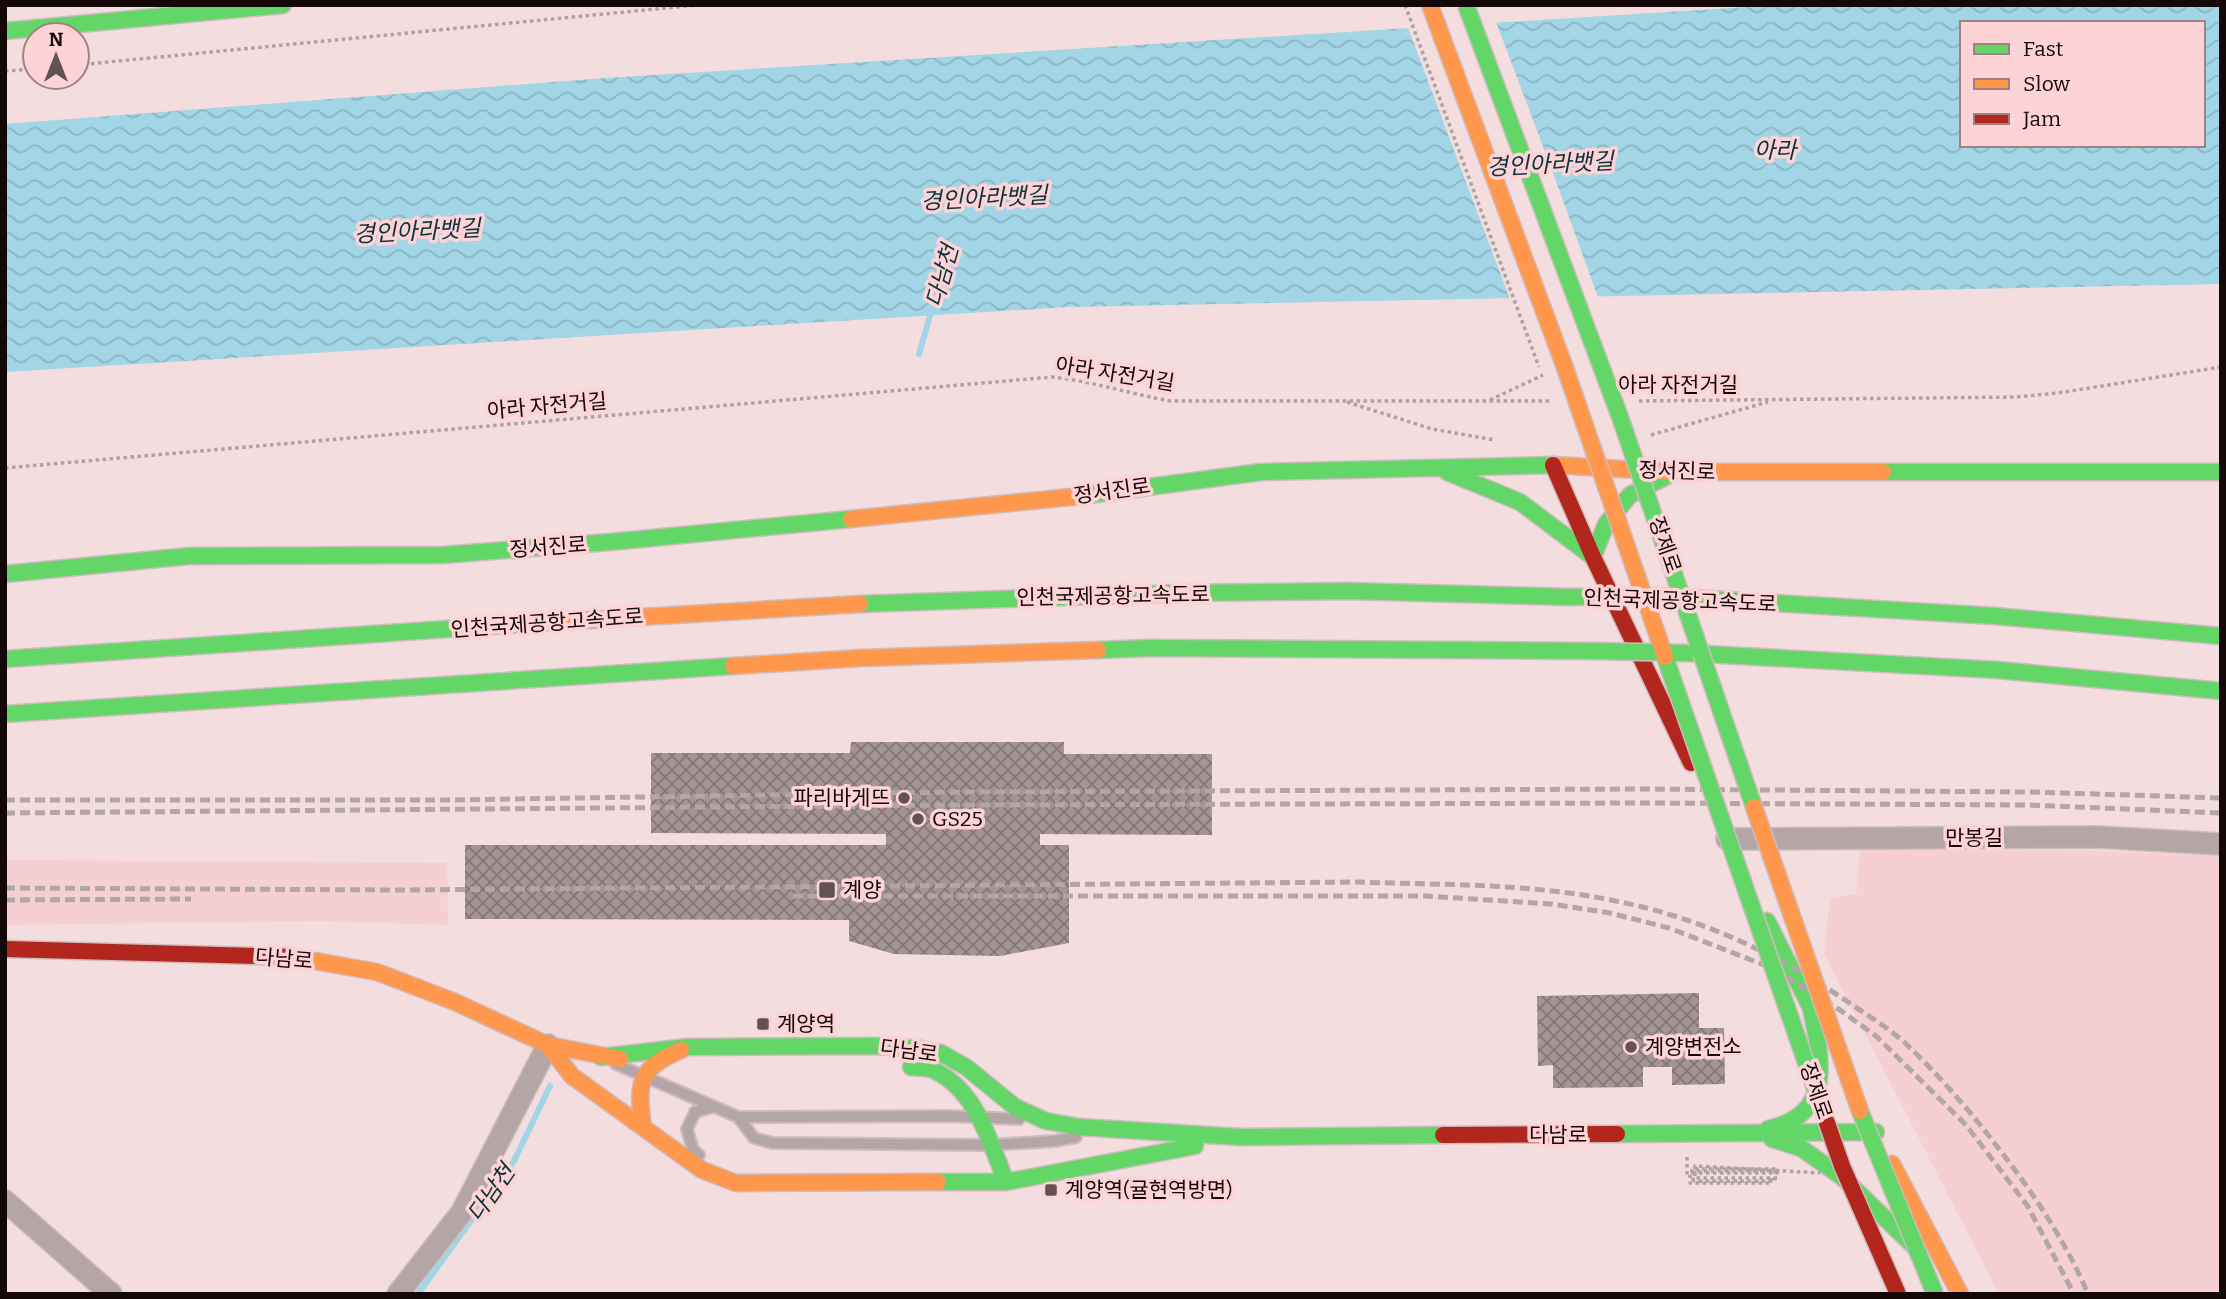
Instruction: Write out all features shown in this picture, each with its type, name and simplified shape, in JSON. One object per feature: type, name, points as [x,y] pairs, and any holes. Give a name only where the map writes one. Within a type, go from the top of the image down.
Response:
[{"type":"main road","points":[[5,31],[283,5]]},
{"type":"main road","name":"장제로","points":[[1430,5],[1564,365],[1842,1166],[1898,1294]]},
{"type":"main road","name":"장제로","points":[[1466,5],[1566,268],[1664,542],[1791,917],[1865,1120],[1935,1294]]},
{"type":"main road","name":"장제로","points":[[1553,465],[1593,557],[1727,839],[1811,1009],[1957,1289]]},
{"type":"main road","name":"정서진로","points":[[5,574],[189,556],[442,555],[610,542],[1065,498],[1261,472],[1553,465],[1674,472],[2221,471]]},
{"type":"main road","points":[[1437,468],[1520,502],[1593,557],[1606,524],[1630,495],[1674,472]]},
{"type":"main road","name":"인천국제공항고속도로","points":[[5,659],[803,606],[1094,595],[1350,591],[1655,597],[1995,615],[2221,636]]},
{"type":"main road","points":[[5,714],[862,658],[1149,648],[1686,653],[1998,670],[2221,691]]},
{"type":"main road","name":"다남로","points":[[5,949],[293,957],[377,972],[455,1002],[548,1045],[601,1057],[654,1063],[696,1063]]},
{"type":"main road","points":[[1755,1133],[1793,1122],[1814,1102],[1821,1082],[1820,1053],[1811,1009]]},
{"type":"main road","name":"다남로","points":[[548,1045],[572,1076],[702,1170],[736,1183],[1006,1182],[1240,1137]]},
{"type":"main road","name":"다남로","points":[[601,1057],[688,1047],[879,1046],[927,1050],[941,1053],[966,1067],[1015,1107],[1046,1121],[1114,1129],[1240,1137],[1876,1132]]},
{"type":"main road","points":[[643,1127],[639,1096],[644,1077],[654,1063],[688,1047]]},
{"type":"main road","name":"다남로","points":[[894,1066],[931,1069],[961,1089],[979,1117],[1006,1182]]},
{"type":"main road","points":[[1755,1133],[1801,1149],[1842,1177],[1957,1289]]},
{"type":"street","name":"만봉길","points":[[1727,839],[2097,837],[2221,845]]},
{"type":"street","points":[[398,1294],[462,1212],[548,1045]]},
{"type":"street","points":[[5,1201],[111,1294]]},
{"type":"lane","points":[[601,1057],[738,1117],[979,1117],[1046,1121]]},
{"type":"lane","points":[[713,1107],[695,1112],[687,1129],[693,1150],[736,1183]]},
{"type":"lane","points":[[738,1117],[754,1138],[773,1143],[990,1145],[1055,1141],[1114,1129]]},
{"type":"path","points":[[91,64],[698,5]]},
{"type":"path","points":[[1488,401],[1564,365]]},
{"type":"path","name":"아라 자전거길","points":[[1634,401],[2016,397],[2059,393],[2221,367]]},
{"type":"path","name":"아라 자전거길","points":[[5,468],[1052,377],[1080,380],[1171,401],[1553,401]]},
{"type":"path","points":[[1639,438],[1774,400]]},
{"type":"path","points":[[1343,401],[1432,429],[1506,442]]},
{"type":"path","points":[[1687,1173],[1699,1173],[1723,1173],[1735,1173],[1771,1173],[1771,1183],[1690,1184],[1690,1171],[1702,1171],[1714,1171],[1738,1171],[1751,1171],[1775,1171],[1775,1181],[1761,1181],[1693,1181],[1693,1168],[1705,1168],[1717,1168],[1729,1168],[1741,1168],[1753,1168],[1765,1168],[1777,1168],[1777,1178],[1764,1178],[1750,1178],[1736,1178],[1722,1178],[1709,1178],[1695,1178],[1695,1166],[1721,1167],[1733,1168],[1746,1169],[1772,1170],[1785,1171],[1823,1173]]},
{"type":"shaded area","points":[[1860,850],[2095,851],[2221,856],[2221,1294],[1999,1294],[1824,954],[1830,898],[1856,894]]},
{"type":"shaded area","points":[[5,860],[447,863],[448,925],[320,921],[5,925]]},
{"type":"water","name":"아라","points":[[1781,5],[2221,5],[2221,284],[1068,307],[5,372],[5,124],[606,78]]},
{"type":"pier","points":[[1495,19],[1599,300],[1511,302],[1407,25]]},
{"type":"building","points":[[851,742],[1064,742],[1064,754],[1212,754],[1212,835],[1040,834],[1040,845],[1069,845],[1069,943],[1000,956],[894,954],[849,941],[849,920],[465,919],[465,845],[886,845],[886,834],[651,833],[651,753],[850,753]]},
{"type":"building","name":"계양변전소","points":[[1699,993],[1699,1028],[1724,1028],[1725,1084],[1672,1085],[1672,1067],[1643,1067],[1643,1087],[1553,1088],[1553,1065],[1538,1066],[1537,996]]},
{"type":"waterway","name":"다남천","points":[[919,354],[932,309]]},
{"type":"waterway","name":"다남천","points":[[418,1294],[514,1161],[550,1086]]},
{"type":"railway","points":[[5,800],[451,800],[960,792],[1639,789],[2031,792],[2221,798]]},
{"type":"railway","points":[[5,813],[960,805],[1644,803],[2028,805],[2221,813]]},
{"type":"railway","points":[[5,888],[403,890],[1357,882],[1548,890],[1611,900],[1675,916],[1764,952],[1820,984],[1897,1037],[1917,1054],[1954,1094],[2012,1166],[2059,1237],[2088,1294]]},
{"type":"railway","points":[[793,896],[1426,896],[1551,904],[1610,913],[1669,928],[1772,968],[1876,1036],[1966,1125],[2027,1205],[2074,1294]]},
{"type":"railway","points":[[5,900],[191,899]]},
{"type":"traffic: fast","points":[[5,31],[283,5]]},
{"type":"traffic: fast","points":[[1466,5],[1620,417],[1754,807]]},
{"type":"traffic: fast","points":[[1081,496],[1261,472],[1554,465]]},
{"type":"traffic: fast","points":[[1447,472],[1520,502],[1593,557],[1606,524],[1630,495],[1667,476]]},
{"type":"traffic: fast","points":[[1883,472],[2221,472]]},
{"type":"traffic: fast","points":[[5,574],[189,556],[442,555],[851,519]]},
{"type":"traffic: fast","points":[[860,604],[1180,593],[1348,591],[1568,597]]},
{"type":"traffic: fast","points":[[1655,596],[1995,616],[2221,636]]},
{"type":"traffic: fast","points":[[1568,597],[1655,596]]},
{"type":"traffic: fast","points":[[5,659],[521,624]]},
{"type":"traffic: fast","points":[[1098,650],[1149,648],[1594,651]]},
{"type":"traffic: fast","points":[[1594,651],[1686,653]]},
{"type":"traffic: fast","points":[[1686,653],[1998,670],[2221,691]]},
{"type":"traffic: fast","points":[[1665,657],[1827,1123]]},
{"type":"traffic: fast","points":[[5,714],[733,666]]},
{"type":"traffic: fast","points":[[1767,921],[1814,1014]]},
{"type":"traffic: fast","points":[[1768,1129],[1789,1122],[1804,1111],[1814,1098],[1820,1065],[1811,1009]]},
{"type":"traffic: fast","points":[[601,1057],[688,1047],[879,1046],[921,1049],[941,1053],[966,1067],[1015,1107],[1046,1121],[1079,1127],[1240,1137],[1443,1135]]},
{"type":"traffic: fast","points":[[911,1067],[933,1070],[948,1079],[971,1103],[980,1118],[1006,1182]]},
{"type":"traffic: fast","points":[[1860,1111],[1935,1294]]},
{"type":"traffic: fast","points":[[1617,1134],[1876,1132]]},
{"type":"traffic: fast","points":[[1772,1139],[1801,1148],[1842,1177],[1917,1249]]},
{"type":"traffic: fast","points":[[938,1182],[1006,1182],[1195,1146]]},
{"type":"traffic: slow","points":[[1430,5],[1564,365]]},
{"type":"traffic: slow","points":[[1564,365],[1665,657]]},
{"type":"traffic: slow","points":[[1554,465],[1674,472],[1883,472]]},
{"type":"traffic: slow","points":[[851,519],[1081,496]]},
{"type":"traffic: slow","points":[[521,624],[860,604]]},
{"type":"traffic: slow","points":[[733,666],[862,658],[1098,650]]},
{"type":"traffic: slow","points":[[1754,807],[1860,1111]]},
{"type":"traffic: slow","points":[[292,957],[377,972],[455,1002],[548,1045],[620,1059]]},
{"type":"traffic: slow","points":[[548,1045],[572,1076],[702,1170],[736,1183],[938,1182]]},
{"type":"traffic: slow","points":[[643,1127],[640,1099],[644,1079],[656,1064],[681,1050]]},
{"type":"traffic: slow","points":[[1892,1164],[1960,1294]]},
{"type":"traffic: jam","points":[[1553,465],[1593,557],[1691,763]]},
{"type":"traffic: jam","points":[[5,949],[292,957]]},
{"type":"traffic: jam","points":[[1827,1123],[1842,1166],[1898,1294]]},
{"type":"traffic: jam","points":[[1443,1135],[1617,1134]]},
{"type":"place","name":"파리바게뜨","points":[[904,798]]},
{"type":"place","name":"GS25","points":[[918,819]]},
{"type":"place","name":"계양","points":[[827,890]]},
{"type":"place","name":"계양역","points":[[763,1024]]},
{"type":"place","name":"계양변전소","points":[[1631,1047]]},
{"type":"place","name":"계양역(귤현역방면)","points":[[1051,1190]]},
{"type":"water label","name":"경인아라뱃길","points":[[1550,164]]},
{"type":"water label","name":"경인아라뱃길","points":[[984,198]]},
{"type":"water label","name":"경인아라뱃길","points":[[417,231]]}]
